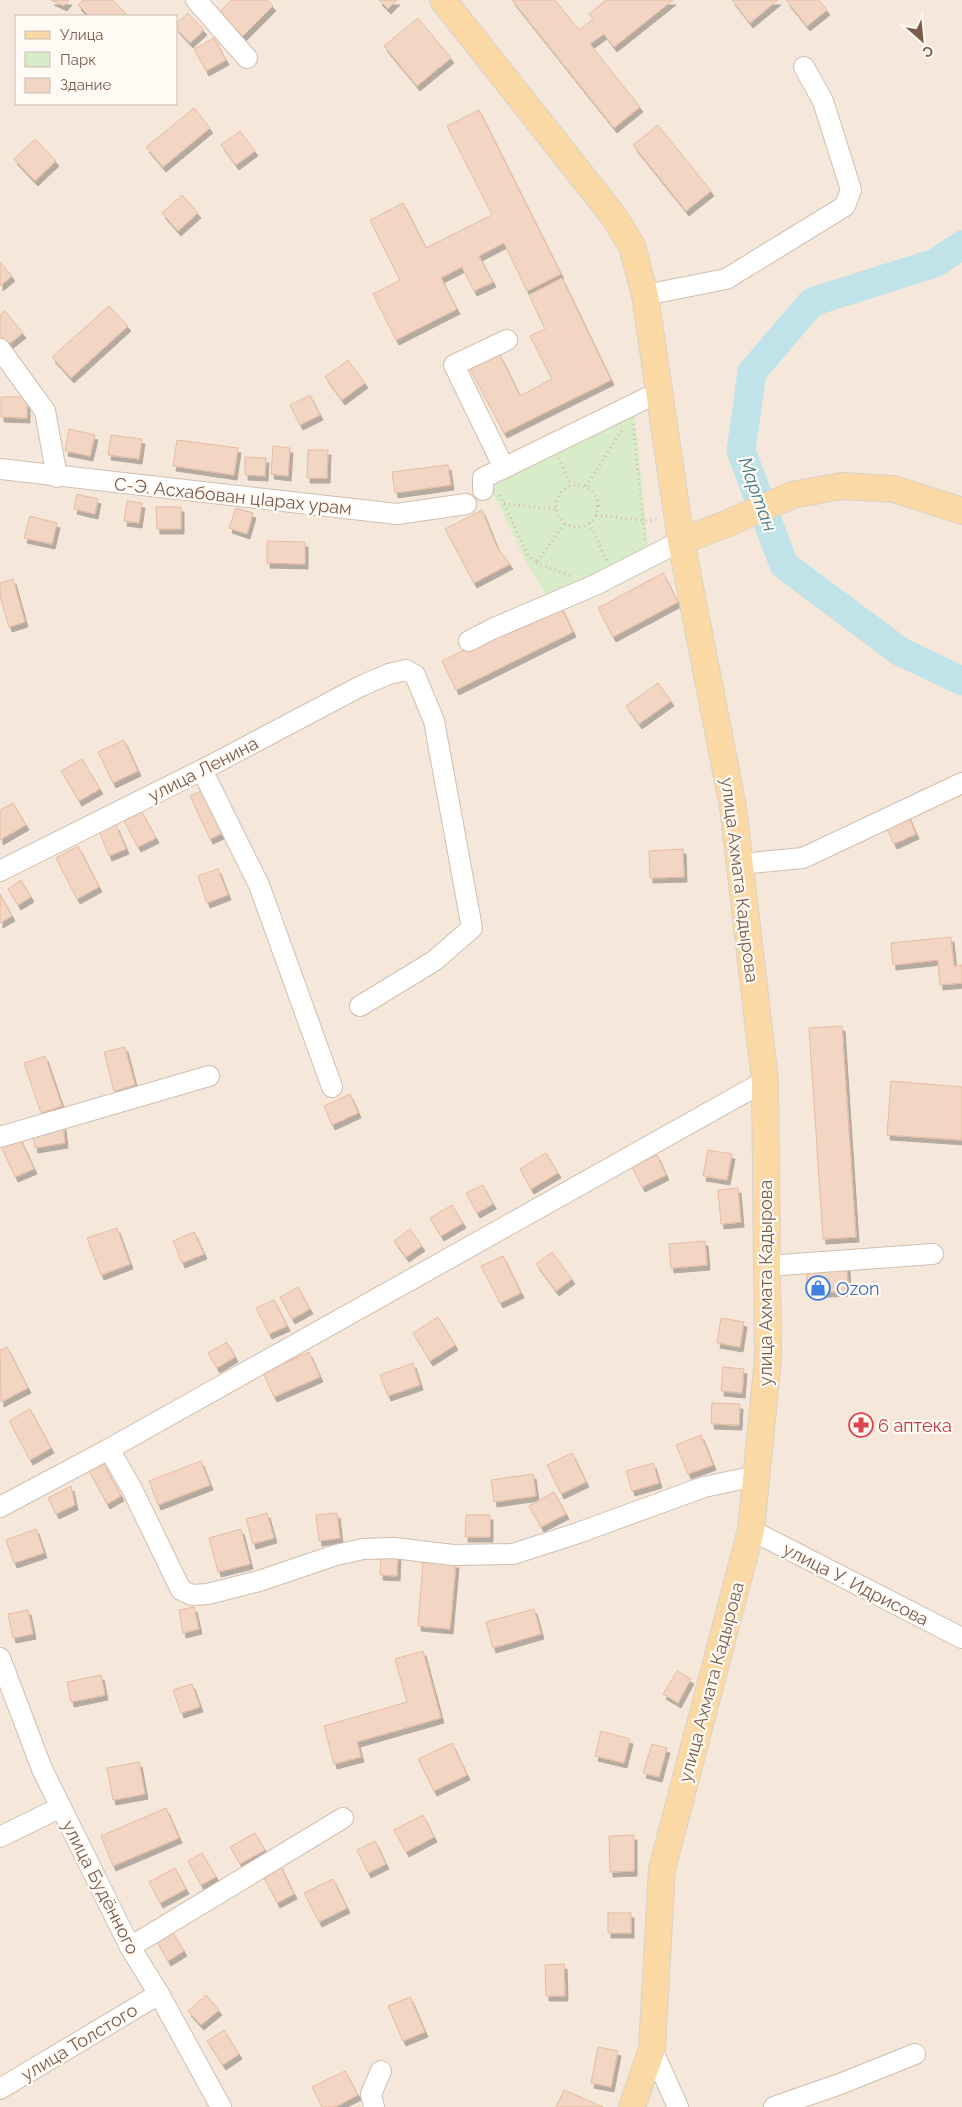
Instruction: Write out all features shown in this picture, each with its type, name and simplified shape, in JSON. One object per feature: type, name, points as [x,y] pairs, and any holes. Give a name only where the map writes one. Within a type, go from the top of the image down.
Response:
[{"type":"main road","name":"улица Ахмата Кадырова","points":[[443,0],[612,214],[632,246],[645,295],[681,540],[734,807],[765,1081],[768,1358],[751,1530],[662,1870],[652,2049],[632,2107]]},
{"type":"main road","points":[[681,540],[726,524],[792,495],[842,486],[894,489],[962,511]]},
{"type":"street","points":[[196,0],[247,58]]},
{"type":"street","points":[[645,295],[726,279],[845,206],[850,190],[823,100],[804,67]]},
{"type":"street","points":[[504,468],[454,365],[507,340]]},
{"type":"street","points":[[0,348],[45,412],[57,477]]},
{"type":"street","points":[[490,489],[483,478],[659,392]]},
{"type":"street","name":"С-Э. Асхабован цIарах урам","points":[[0,469],[57,477],[397,514],[466,504]]},
{"type":"street","points":[[469,641],[492,629],[595,585],[681,540]]},
{"type":"street","name":"улица Ленина","points":[[0,871],[202,770],[361,686],[389,674],[406,670],[415,675],[434,721],[472,928],[434,961],[360,1006]]},
{"type":"street","points":[[202,770],[259,886],[332,1087]]},
{"type":"street","points":[[740,864],[803,858],[962,783]]},
{"type":"street","points":[[0,1137],[209,1076]]},
{"type":"street","points":[[0,1507],[109,1449],[765,1081]]},
{"type":"street","points":[[767,1266],[933,1254]]},
{"type":"street","points":[[109,1449],[132,1489],[181,1590],[192,1595],[208,1594],[259,1581],[336,1555],[363,1549],[394,1548],[453,1555],[513,1554],[578,1533],[704,1487],[756,1476]]},
{"type":"street","name":"улица У. Идрисова","points":[[751,1530],[962,1638]]},
{"type":"street","name":"улица Будённого","points":[[0,1658],[42,1769],[130,1947],[159,1994],[222,2107]]},
{"type":"street","points":[[0,1837],[61,1807]]},
{"type":"street","points":[[130,1947],[343,1818]]},
{"type":"street","name":"улица Толстого","points":[[0,2089],[159,1994]]},
{"type":"street","points":[[652,2049],[678,2107]]},
{"type":"street","points":[[774,2107],[840,2084],[915,2054]]},
{"type":"street","points":[[374,2107],[371,2094],[381,2071]]},
{"type":"path","points":[[596,515],[646,521],[632,415]]},
{"type":"path","points":[[586,486],[627,423]]},
{"type":"path","points":[[574,484],[592,489],[597,497],[599,507],[596,515],[589,523],[580,527],[565,523],[557,514],[556,508],[558,495],[564,488],[574,484]]},
{"type":"path","points":[[490,489],[504,504],[528,557],[536,563],[565,523]]},
{"type":"path","points":[[504,504],[556,508]]},
{"type":"path","points":[[589,523],[610,566]]},
{"type":"shaded area","points":[[0,0],[962,0],[962,2107],[0,2107]]},
{"type":"green space","points":[[634,410],[649,554],[549,600],[528,565],[490,487]]},
{"type":"building","points":[[51,0],[69,0],[64,6]]},
{"type":"building","points":[[83,0],[113,0],[127,15],[88,15],[78,5]]},
{"type":"building","points":[[231,0],[267,0],[273,6],[243,36],[219,13]]},
{"type":"building","points":[[379,0],[397,0],[388,9]]},
{"type":"building","points":[[512,0],[555,0],[579,30],[593,19],[589,14],[606,0],[673,0],[614,47],[604,34],[590,44],[640,107],[614,128]]},
{"type":"building","points":[[732,0],[778,0],[750,23]]},
{"type":"building","points":[[786,0],[819,0],[827,10],[807,26]]},
{"type":"building","points":[[188,13],[204,30],[190,43],[178,30],[178,22]]},
{"type":"building","points":[[418,18],[451,58],[417,86],[384,46]]},
{"type":"building","points":[[214,38],[226,60],[206,71],[194,49]]},
{"type":"building","points":[[194,108],[210,128],[163,167],[146,147]]},
{"type":"building","points":[[479,110],[561,274],[527,291],[504,243],[479,256],[493,282],[474,291],[462,267],[441,278],[457,309],[396,340],[373,294],[400,280],[370,220],[403,203],[426,248],[492,215],[447,126]]},
{"type":"building","points":[[658,125],[711,191],[686,211],[633,145]]},
{"type":"building","points":[[240,131],[255,151],[236,165],[221,145]]},
{"type":"building","points":[[35,139],[56,161],[35,181],[14,159]]},
{"type":"building","points":[[182,195],[198,213],[178,231],[162,213]]},
{"type":"building","points":[[0,262],[12,276],[0,286]]},
{"type":"building","points":[[562,278],[611,380],[504,433],[470,369],[500,355],[520,396],[552,379],[530,336],[545,329],[529,295]]},
{"type":"building","points":[[109,306],[128,326],[71,378],[52,357]]},
{"type":"building","points":[[5,311],[23,333],[8,345],[0,335],[0,315]]},
{"type":"building","points":[[348,360],[365,383],[342,400],[325,377]]},
{"type":"building","points":[[310,395],[320,415],[300,425],[290,405]]},
{"type":"building","points":[[1,397],[27,397],[27,418],[1,417]]},
{"type":"building","points":[[69,429],[95,435],[90,456],[65,451]]},
{"type":"building","points":[[111,435],[142,439],[139,459],[108,455]]},
{"type":"building","points":[[177,440],[238,448],[234,475],[173,466]]},
{"type":"building","points":[[273,446],[290,448],[288,476],[271,474]]},
{"type":"building","points":[[308,450],[328,450],[327,478],[307,478]]},
{"type":"building","points":[[245,457],[266,458],[265,476],[245,475]]},
{"type":"building","points":[[448,465],[451,485],[395,493],[392,472]]},
{"type":"building","points":[[77,494],[98,499],[95,514],[74,509]]},
{"type":"building","points":[[127,501],[142,503],[139,523],[124,521]]},
{"type":"building","points":[[156,507],[181,507],[181,529],[157,529]]},
{"type":"building","points":[[236,508],[253,513],[247,534],[229,528]]},
{"type":"building","points":[[482,510],[497,547],[510,564],[474,583],[445,529]]},
{"type":"building","points":[[30,516],[57,523],[52,544],[24,538]]},
{"type":"building","points":[[267,541],[305,542],[305,564],[267,563]]},
{"type":"building","points":[[663,573],[678,602],[613,637],[598,608]]},
{"type":"building","points":[[13,579],[25,622],[9,627],[0,596],[0,583]]},
{"type":"building","points":[[559,603],[573,632],[456,690],[442,661]]},
{"type":"building","points":[[658,683],[671,701],[639,724],[626,706]]},
{"type":"building","points":[[124,740],[138,771],[113,783],[98,752]]},
{"type":"building","points":[[82,759],[100,789],[79,801],[61,771]]},
{"type":"building","points":[[203,790],[223,833],[210,839],[190,796]]},
{"type":"building","points":[[13,803],[26,825],[0,840],[0,810]]},
{"type":"building","points":[[142,812],[156,838],[138,847],[124,821]]},
{"type":"building","points":[[907,813],[916,834],[894,844],[884,823]]},
{"type":"building","points":[[116,825],[126,849],[109,856],[99,831]]},
{"type":"building","points":[[78,846],[99,887],[77,899],[56,858]]},
{"type":"building","points":[[683,849],[684,877],[650,878],[649,851]]},
{"type":"building","points":[[218,869],[228,895],[207,903],[198,876]]},
{"type":"building","points":[[21,880],[31,897],[18,905],[8,889]]},
{"type":"building","points":[[0,894],[12,916],[0,923]]},
{"type":"building","points":[[951,937],[954,966],[962,965],[962,983],[940,985],[938,960],[893,965],[891,943]]},
{"type":"building","points":[[842,1026],[856,1237],[823,1239],[809,1028]]},
{"type":"building","points":[[125,1047],[135,1085],[114,1091],[104,1052]]},
{"type":"building","points":[[45,1056],[62,1106],[41,1113],[24,1063]]},
{"type":"building","points":[[891,1081],[962,1087],[962,1140],[887,1135]]},
{"type":"building","points":[[350,1094],[358,1113],[332,1125],[324,1106]]},
{"type":"building","points":[[63,1125],[65,1143],[35,1148],[32,1130]]},
{"type":"building","points":[[19,1136],[34,1169],[15,1177],[0,1144]]},
{"type":"building","points":[[708,1150],[732,1154],[727,1180],[703,1176]]},
{"type":"building","points":[[546,1153],[558,1173],[531,1189],[520,1169]]},
{"type":"building","points":[[657,1155],[666,1175],[642,1187],[632,1167]]},
{"type":"building","points":[[483,1185],[493,1204],[477,1213],[466,1193]]},
{"type":"building","points":[[738,1188],[741,1222],[721,1224],[718,1190]]},
{"type":"building","points":[[452,1205],[463,1223],[441,1236],[430,1218]]},
{"type":"building","points":[[117,1228],[130,1264],[101,1275],[87,1238]]},
{"type":"building","points":[[410,1229],[422,1246],[406,1257],[394,1241]]},
{"type":"building","points":[[194,1232],[204,1254],[182,1263],[173,1241]]},
{"type":"building","points":[[705,1241],[707,1265],[671,1268],[669,1244]]},
{"type":"building","points":[[552,1252],[572,1279],[556,1291],[536,1264]]},
{"type":"building","points":[[503,1256],[521,1293],[500,1303],[481,1266]]},
{"type":"building","points":[[847,1265],[848,1291],[808,1293],[806,1267]]},
{"type":"building","points":[[298,1287],[310,1309],[292,1319],[280,1297]]},
{"type":"building","points":[[274,1300],[287,1326],[269,1334],[256,1308]]},
{"type":"building","points":[[438,1317],[455,1345],[430,1361],[413,1333]]},
{"type":"building","points":[[721,1318],[744,1322],[740,1347],[717,1343]]},
{"type":"building","points":[[227,1342],[235,1357],[217,1368],[208,1353]]},
{"type":"building","points":[[7,1347],[28,1388],[1,1402],[0,1350]]},
{"type":"building","points":[[309,1352],[320,1377],[274,1397],[263,1373]]},
{"type":"building","points":[[413,1363],[420,1385],[388,1396],[380,1375]]},
{"type":"building","points":[[723,1367],[744,1369],[742,1393],[721,1391]]},
{"type":"building","points":[[712,1403],[740,1404],[739,1425],[711,1424]]},
{"type":"building","points":[[30,1409],[51,1448],[30,1460],[9,1421]]},
{"type":"building","points":[[701,1435],[713,1465],[688,1474],[676,1445]]},
{"type":"building","points":[[572,1453],[586,1482],[561,1494],[547,1465]]},
{"type":"building","points":[[201,1461],[210,1485],[158,1505],[149,1481]]},
{"type":"building","points":[[103,1463],[121,1496],[107,1504],[89,1471]]},
{"type":"building","points":[[653,1463],[659,1483],[632,1491],[626,1471]]},
{"type":"building","points":[[533,1474],[536,1496],[494,1502],[491,1480]]},
{"type":"building","points":[[71,1486],[75,1505],[56,1514],[48,1498]]},
{"type":"building","points":[[554,1492],[566,1514],[541,1527],[529,1506]]},
{"type":"building","points":[[267,1513],[274,1538],[253,1544],[246,1519]]},
{"type":"building","points":[[337,1513],[340,1538],[319,1541],[316,1515]]},
{"type":"building","points":[[466,1515],[490,1515],[490,1537],[465,1537]]},
{"type":"building","points":[[36,1529],[44,1553],[14,1563],[6,1540]]},
{"type":"building","points":[[241,1529],[250,1564],[218,1572],[209,1538]]},
{"type":"building","points":[[381,1551],[398,1552],[397,1576],[380,1575]]},
{"type":"building","points":[[423,1561],[456,1563],[450,1629],[418,1626]]},
{"type":"building","points":[[194,1607],[199,1629],[183,1633],[179,1610]]},
{"type":"building","points":[[534,1609],[541,1634],[493,1648],[486,1622]]},
{"type":"building","points":[[28,1610],[33,1634],[13,1638],[8,1614]]},
{"type":"building","points":[[423,1651],[441,1718],[357,1742],[361,1757],[334,1764],[324,1726],[407,1702],[395,1659]]},
{"type":"building","points":[[677,1671],[691,1679],[678,1703],[663,1694]]},
{"type":"building","points":[[101,1675],[105,1695],[71,1702],[67,1682]]},
{"type":"building","points":[[192,1684],[200,1707],[181,1713],[173,1690]]},
{"type":"building","points":[[601,1731],[630,1739],[624,1763],[595,1756]]},
{"type":"building","points":[[452,1743],[467,1775],[434,1791],[418,1759]]},
{"type":"building","points":[[652,1744],[667,1748],[659,1777],[643,1773]]},
{"type":"building","points":[[139,1762],[145,1794],[113,1800],[107,1768]]},
{"type":"building","points":[[166,1808],[179,1838],[113,1866],[101,1836]]},
{"type":"building","points":[[423,1815],[434,1837],[406,1852],[394,1830]]},
{"type":"building","points":[[255,1833],[265,1850],[240,1864],[230,1847]]},
{"type":"building","points":[[634,1835],[634,1871],[610,1872],[609,1836]]},
{"type":"building","points":[[375,1841],[386,1864],[368,1873],[357,1850]]},
{"type":"building","points":[[202,1853],[216,1877],[201,1885],[188,1861]]},
{"type":"building","points":[[279,1863],[294,1894],[277,1903],[261,1872]]},
{"type":"building","points":[[175,1868],[186,1889],[160,1903],[149,1882]]},
{"type":"building","points":[[333,1879],[347,1908],[319,1922],[304,1893]]},
{"type":"building","points":[[608,1913],[631,1913],[631,1933],[608,1933]]},
{"type":"building","points":[[173,1933],[184,1951],[168,1961],[157,1942]]},
{"type":"building","points":[[564,1964],[565,1996],[546,1996],[545,1965]]},
{"type":"building","points":[[206,1995],[219,2010],[201,2025],[188,2011]]},
{"type":"building","points":[[410,1997],[425,2032],[403,2041],[388,2006]]},
{"type":"building","points":[[224,2030],[239,2054],[223,2065],[207,2041]]},
{"type":"building","points":[[598,2047],[618,2051],[611,2087],[591,2083]]},
{"type":"building","points":[[345,2071],[358,2095],[335,2107],[322,2107],[312,2087]]},
{"type":"building","points":[[564,2090],[603,2107],[556,2107]]},
{"type":"waterway","name":"Мартан","points":[[962,245],[935,263],[812,302],[752,372],[741,451],[784,565],[901,652],[962,681]]},
{"type":"place","name":"Ozon","points":[[818,1288]]},
{"type":"place","name":"6 аптека","points":[[861,1425]]}]
